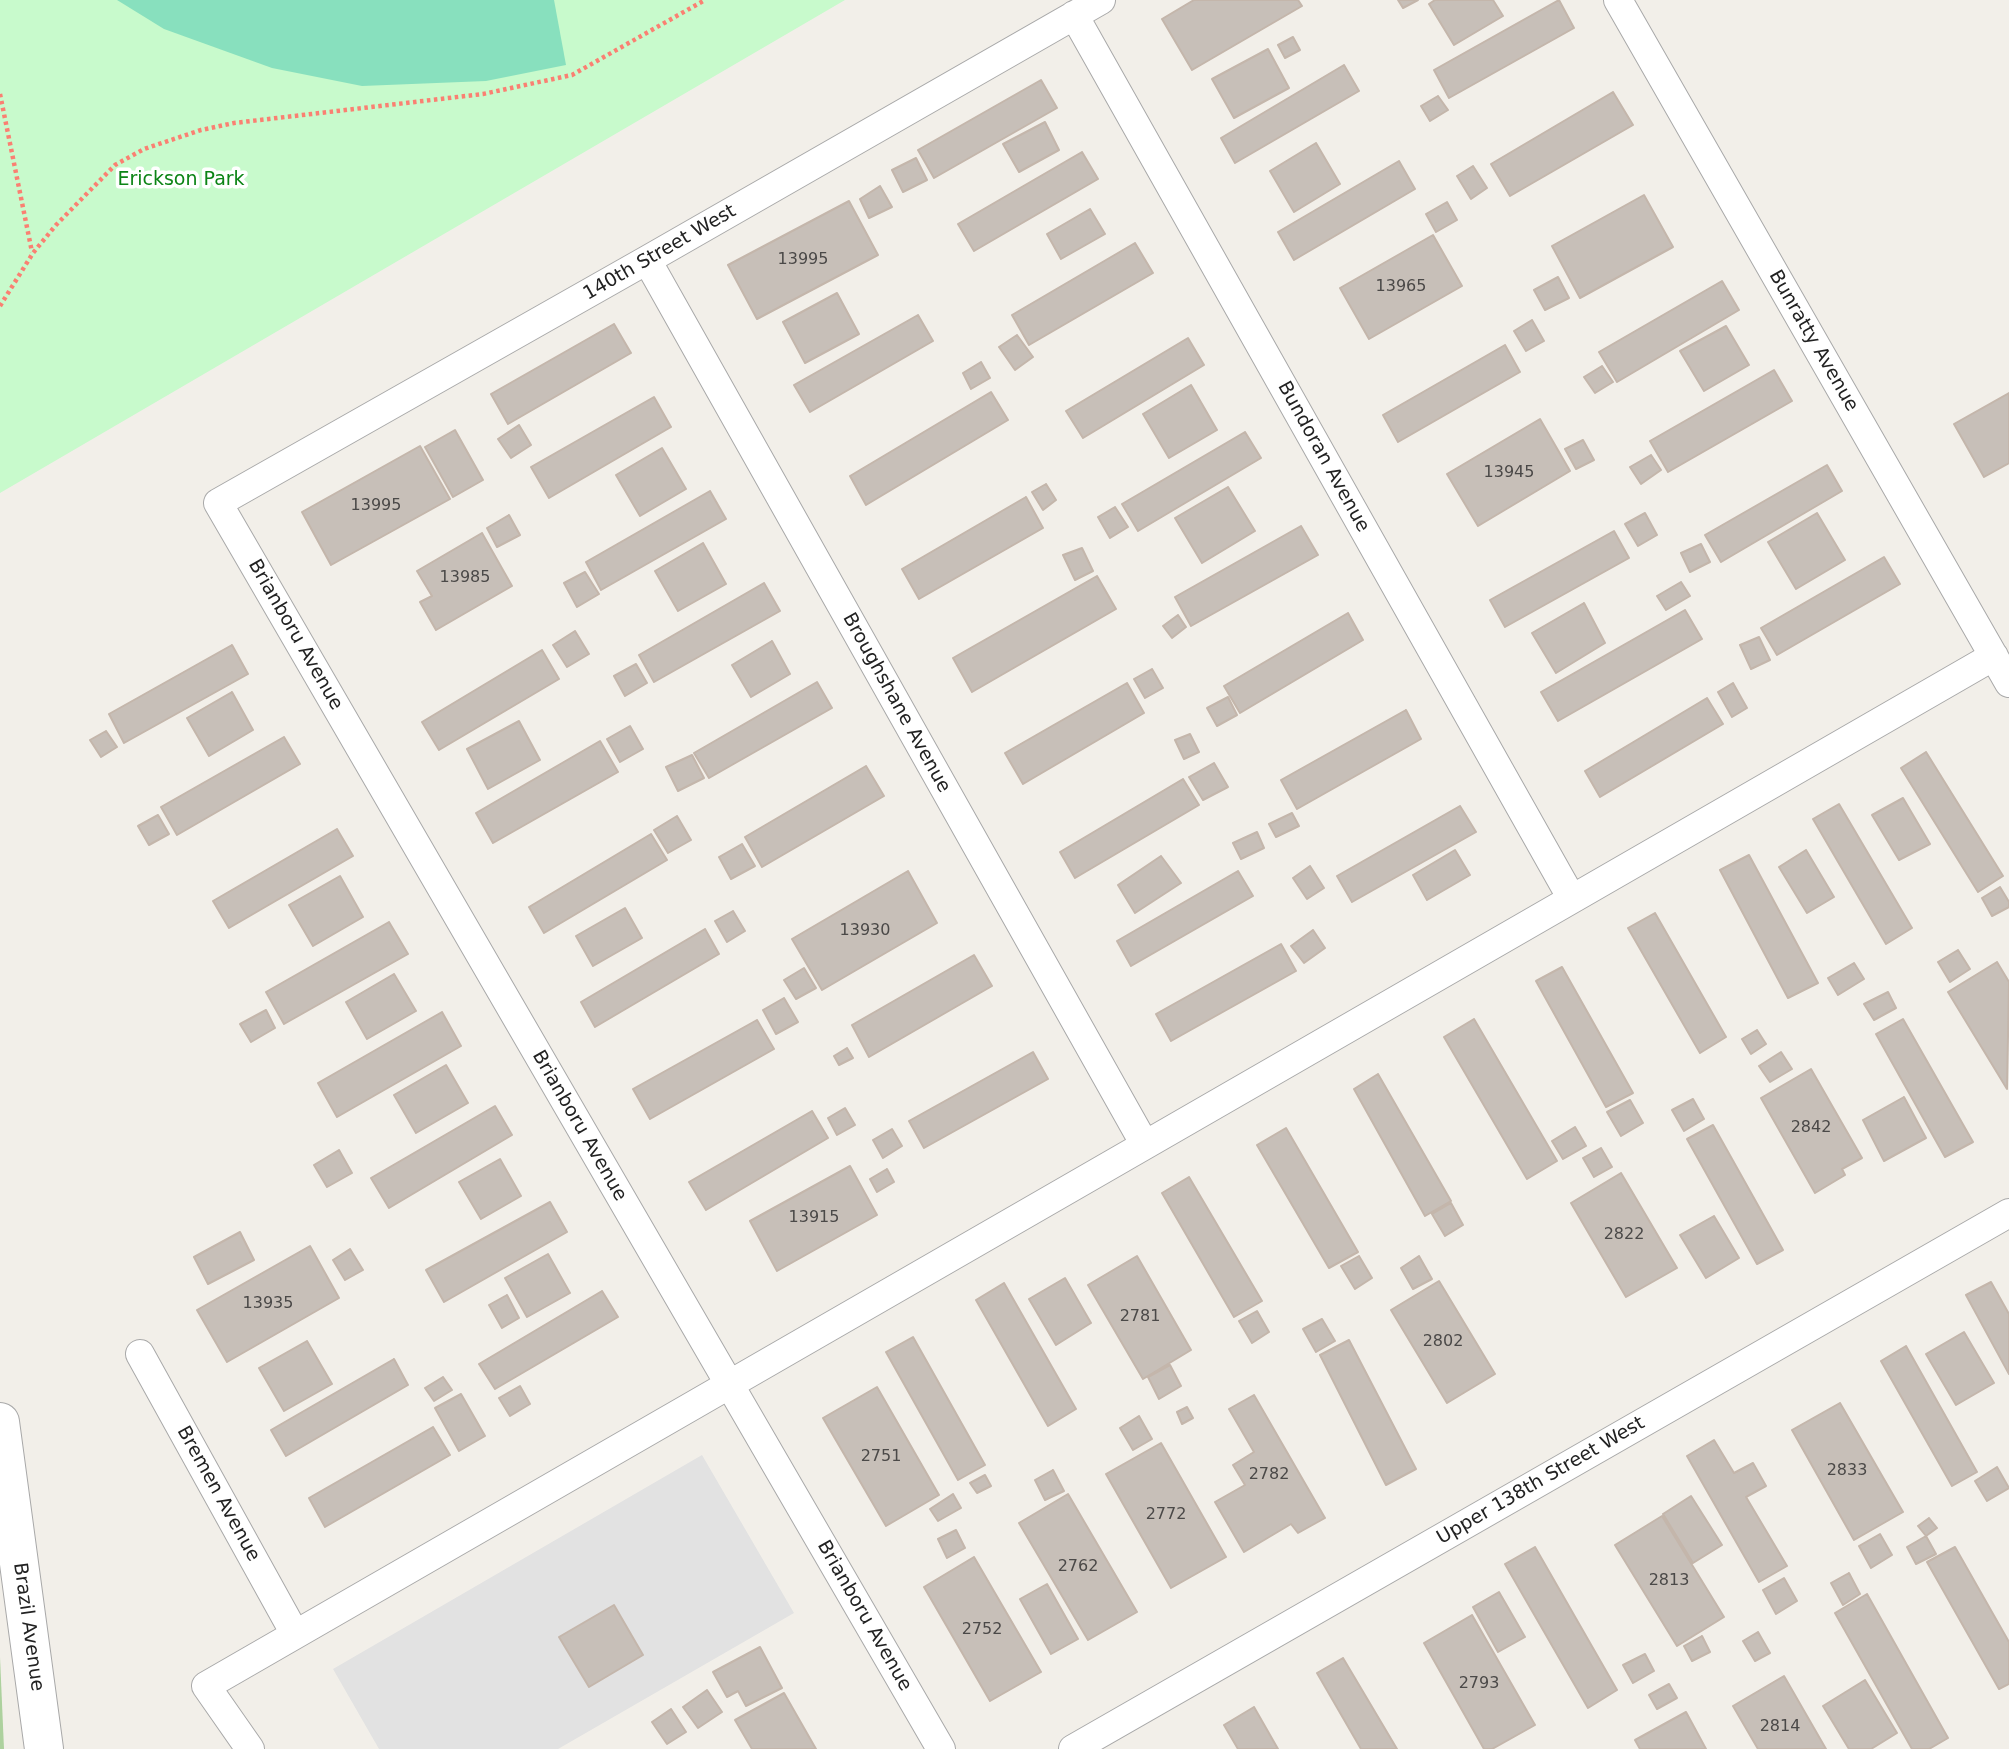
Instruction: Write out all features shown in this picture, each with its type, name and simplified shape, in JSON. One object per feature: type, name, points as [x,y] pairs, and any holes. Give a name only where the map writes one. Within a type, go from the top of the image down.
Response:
[{"type":"street","name":"Brazil Avenue","points":[[0,1422],[44,1749]]},
{"type":"lane","name":"140th Street West","points":[[218,503],[1101,0]]},
{"type":"lane","name":"Bunratty Avenue","points":[[1618,0],[2009,683]]},
{"type":"lane","name":"Bundoran Avenue","points":[[1074,15],[1572,899]]},
{"type":"lane","name":"Broughshane Avenue","points":[[647,260],[1144,1145]]},
{"type":"lane","name":"Brianboru Avenue","points":[[218,503],[940,1749]]},
{"type":"lane","points":[[250,1749],[205,1686],[1994,656]]},
{"type":"lane","name":"Upper 138th Street West","points":[[1073,1749],[2009,1213]]},
{"type":"lane","name":"Bremen Avenue","points":[[140,1354],[295,1634]]},
{"type":"path","points":[[0,306],[33,253],[56,225],[115,165],[144,149],[170,139],[234,123],[483,94],[572,75],[705,0]]},
{"type":"path","points":[[0,94],[33,253]]},
{"type":"green space","name":"Erickson Park","points":[[0,0],[845,0],[0,493]]},
{"type":"green space","points":[[117,0],[554,0],[566,65],[486,81],[362,86],[272,68],[164,29]]},
{"type":"green space","points":[[0,1657],[4,1749],[0,1749]]},
{"type":"shaded area","points":[[702,1455],[794,1613],[558,1749],[379,1749],[333,1669]]},
{"type":"building","points":[[1194,0],[1298,0],[1302,6],[1192,70],[1162,19]]},
{"type":"building","points":[[1398,0],[1418,0],[1403,8]]},
{"type":"building","points":[[1435,0],[1493,0],[1503,16],[1454,45],[1429,4]]},
{"type":"building","points":[[1559,0],[1574,28],[1449,98],[1434,70]]},
{"type":"building","points":[[1293,37],[1300,50],[1285,58],[1278,45]]},
{"type":"building","points":[[1268,49],[1289,88],[1234,118],[1212,79]]},
{"type":"building","points":[[1344,65],[1359,91],[1235,163],[1221,138]]},
{"type":"building","points":[[1041,80],[1057,108],[934,178],[918,150]]},
{"type":"building","points":[[1613,92],[1633,125],[1510,196],[1491,164]]},
{"type":"building","points":[[1438,96],[1448,110],[1430,121],[1421,106]]},
{"type":"building","points":[[1045,122],[1059,150],[1019,172],[1003,144]]},
{"type":"building","points":[[1316,143],[1340,184],[1294,212],[1270,171]]},
{"type":"building","points":[[1082,152],[1098,179],[974,251],[958,224]]},
{"type":"building","points":[[916,158],[927,180],[903,192],[892,170]]},
{"type":"building","points":[[1399,161],[1415,189],[1294,260],[1278,232]]},
{"type":"building","points":[[1473,166],[1487,188],[1471,199],[1457,176]]},
{"type":"building","points":[[880,186],[892,207],[869,218],[860,199]]},
{"type":"building","points":[[1644,195],[1673,247],[1580,298],[1552,246]]},
{"type":"building","points":[[849,201],[878,255],[757,319],[728,265]]},
{"type":"building","points":[[1447,202],[1457,220],[1436,232],[1426,214]]},
{"type":"building","points":[[1090,209],[1105,234],[1061,259],[1047,234]]},
{"type":"building","points":[[1433,235],[1462,286],[1369,339],[1340,288]]},
{"type":"building","points":[[1135,243],[1153,273],[1029,345],[1012,315]]},
{"type":"building","points":[[1558,277],[1569,298],[1545,310],[1534,290]]},
{"type":"building","points":[[1722,281],[1739,310],[1617,382],[1599,352]]},
{"type":"building","points":[[837,293],[859,334],[805,363],[783,322]]},
{"type":"building","points":[[918,315],[933,341],[810,412],[794,385]]},
{"type":"building","points":[[1532,320],[1544,341],[1526,351],[1514,331]]},
{"type":"building","points":[[614,324],[631,353],[508,424],[491,394]]},
{"type":"building","points":[[1726,326],[1749,365],[1704,391],[1680,351]]},
{"type":"building","points":[[1017,335],[1033,357],[1015,370],[999,347]]},
{"type":"building","points":[[1188,338],[1204,365],[1083,438],[1066,411]]},
{"type":"building","points":[[1505,345],[1520,372],[1398,442],[1383,415]]},
{"type":"building","points":[[981,362],[990,378],[971,389],[963,373]]},
{"type":"building","points":[[1602,366],[1613,382],[1595,393],[1584,377]]},
{"type":"building","points":[[1774,370],[1792,401],[1668,472],[1650,441]]},
{"type":"building","points":[[1191,385],[1217,430],[1169,458],[1143,414]]},
{"type":"building","points":[[991,392],[1008,420],[866,505],[850,476]]},
{"type":"building","points":[[2009,393],[2009,463],[1984,477],[1954,424]]},
{"type":"building","points":[[654,397],[671,427],[549,498],[531,467]]},
{"type":"building","points":[[1540,419],[1570,471],[1478,526],[1447,474]]},
{"type":"building","points":[[519,425],[531,445],[511,458],[498,439]]},
{"type":"building","points":[[455,430],[483,480],[453,497],[425,447]]},
{"type":"building","points":[[1245,432],[1261,458],[1138,531],[1122,504]]},
{"type":"building","points":[[1583,440],[1594,460],[1576,469],[1565,449]]},
{"type":"building","points":[[420,446],[450,499],[331,565],[302,512]]},
{"type":"building","points":[[662,448],[686,489],[640,516],[616,475]]},
{"type":"building","points":[[1651,455],[1661,470],[1641,484],[1630,467]]},
{"type":"building","points":[[1827,465],[1842,491],[1721,562],[1705,535]]},
{"type":"building","points":[[1046,484],[1056,500],[1043,510],[1032,492]]},
{"type":"building","points":[[1228,487],[1255,531],[1202,563],[1175,518]]},
{"type":"building","points":[[710,491],[726,519],[601,590],[586,562]]},
{"type":"building","points":[[1026,497],[1043,528],[919,599],[902,569]]},
{"type":"building","points":[[1115,507],[1128,527],[1110,538],[1098,517]]},
{"type":"building","points":[[1645,513],[1657,535],[1638,546],[1625,524]]},
{"type":"building","points":[[1817,513],[1845,560],[1796,589],[1768,542]]},
{"type":"building","points":[[509,515],[520,535],[497,547],[487,528]]},
{"type":"building","points":[[1301,526],[1318,555],[1191,626],[1175,597]]},
{"type":"building","points":[[1614,531],[1629,558],[1505,627],[1490,600]]},
{"type":"building","points":[[482,533],[512,586],[436,630],[420,602],[432,596],[417,571]]},
{"type":"building","points":[[703,543],[726,584],[678,611],[655,571]]},
{"type":"building","points":[[1701,544],[1710,562],[1690,572],[1681,553]]},
{"type":"building","points":[[1082,548],[1093,571],[1075,580],[1063,555]]},
{"type":"building","points":[[1884,557],[1900,584],[1777,655],[1761,628]]},
{"type":"building","points":[[585,572],[599,594],[577,607],[564,583]]},
{"type":"building","points":[[1097,576],[1116,609],[972,692],[953,658]]},
{"type":"building","points":[[1681,582],[1690,596],[1666,610],[1657,596]]},
{"type":"building","points":[[764,583],[780,611],[654,682],[639,655]]},
{"type":"building","points":[[1584,603],[1605,643],[1556,673],[1532,633]]},
{"type":"building","points":[[1685,610],[1702,639],[1558,721],[1541,692]]},
{"type":"building","points":[[1348,613],[1363,640],[1240,713],[1224,686]]},
{"type":"building","points":[[1178,615],[1186,627],[1172,638],[1163,626]]},
{"type":"building","points":[[575,631],[589,654],[567,667],[553,645]]},
{"type":"building","points":[[1759,637],[1770,660],[1751,669],[1740,645]]},
{"type":"building","points":[[772,641],[790,674],[751,697],[732,665]]},
{"type":"building","points":[[232,645],[248,674],[124,743],[109,714]]},
{"type":"building","points":[[542,650],[559,679],[439,750],[422,722]]},
{"type":"building","points":[[636,664],[647,683],[625,696],[614,676]]},
{"type":"building","points":[[1152,669],[1163,688],[1145,698],[1134,679]]},
{"type":"building","points":[[817,682],[832,708],[709,778],[694,753]]},
{"type":"building","points":[[1127,683],[1144,713],[1023,784],[1005,753]]},
{"type":"building","points":[[1733,683],[1747,708],[1732,717],[1718,692]]},
{"type":"building","points":[[232,692],[253,730],[209,756],[187,718]]},
{"type":"building","points":[[1228,697],[1237,715],[1217,726],[1207,708]]},
{"type":"building","points":[[1707,698],[1723,724],[1600,797],[1585,771]]},
{"type":"building","points":[[1406,710],[1421,739],[1297,809],[1281,780]]},
{"type":"building","points":[[519,721],[540,760],[488,789],[467,749]]},
{"type":"building","points":[[630,726],[643,749],[620,762],[607,739]]},
{"type":"building","points":[[106,731],[117,747],[101,757],[90,740]]},
{"type":"building","points":[[1190,734],[1199,752],[1184,759],[1175,740]]},
{"type":"building","points":[[284,737],[300,764],[177,835],[161,807]]},
{"type":"building","points":[[600,741],[618,772],[493,843],[476,813]]},
{"type":"building","points":[[1926,752],[2003,876],[1978,892],[1901,768]]},
{"type":"building","points":[[692,755],[704,778],[678,791],[666,767]]},
{"type":"building","points":[[1214,763],[1228,787],[1203,800],[1189,777]]},
{"type":"building","points":[[866,766],[884,796],[762,867],[745,837]]},
{"type":"building","points":[[1183,779],[1199,805],[1075,878],[1060,852]]},
{"type":"building","points":[[1903,798],[1930,844],[1899,860],[1872,815]]},
{"type":"building","points":[[1839,804],[1912,928],[1886,944],[1813,819]]},
{"type":"building","points":[[1460,806],[1476,832],[1352,902],[1337,876]]},
{"type":"building","points":[[1292,813],[1299,826],[1276,837],[1269,824]]},
{"type":"building","points":[[158,815],[169,834],[149,845],[138,826]]},
{"type":"building","points":[[677,816],[691,840],[668,853],[654,830]]},
{"type":"building","points":[[337,829],[353,856],[229,928],[213,901]]},
{"type":"building","points":[[1257,832],[1264,848],[1241,859],[1233,843]]},
{"type":"building","points":[[651,834],[667,860],[544,933],[529,907]]},
{"type":"building","points":[[742,844],[755,866],[731,879],[719,857]]},
{"type":"building","points":[[1455,850],[1470,875],[1427,900],[1413,875]]},
{"type":"building","points":[[1806,850],[1834,897],[1807,913],[1779,867]]},
{"type":"building","points":[[1749,855],[1818,983],[1788,998],[1720,870]]},
{"type":"building","points":[[1161,856],[1181,883],[1135,913],[1118,885]]},
{"type":"building","points":[[1310,866],[1324,888],[1307,899],[1293,878]]},
{"type":"building","points":[[908,871],[937,923],[822,990],[792,939]]},
{"type":"building","points":[[1238,871],[1253,896],[1131,966],[1117,941]]},
{"type":"building","points":[[340,876],[363,917],[313,946],[289,905]]},
{"type":"building","points":[[2000,887],[2009,907],[1992,916],[1982,898]]},
{"type":"building","points":[[625,908],[642,938],[593,966],[576,936]]},
{"type":"building","points":[[733,911],[745,931],[727,942],[715,921]]},
{"type":"building","points":[[1655,913],[1726,1037],[1700,1053],[1628,928]]},
{"type":"building","points":[[389,922],[408,954],[284,1024],[266,992]]},
{"type":"building","points":[[705,929],[719,954],[595,1027],[581,1002]]},
{"type":"building","points":[[1313,930],[1325,948],[1304,963],[1291,946]]},
{"type":"building","points":[[1281,944],[1296,971],[1171,1041],[1156,1014]]},
{"type":"building","points":[[1958,950],[1970,969],[1950,982],[1938,962]]},
{"type":"building","points":[[974,955],[992,986],[869,1057],[852,1025]]},
{"type":"building","points":[[1997,962],[2009,982],[2007,1089],[1948,992]]},
{"type":"building","points":[[1854,963],[1864,979],[1838,995],[1828,978]]},
{"type":"building","points":[[1562,967],[1633,1093],[1606,1107],[1536,981]]},
{"type":"building","points":[[804,968],[816,988],[796,999],[784,980]]},
{"type":"building","points":[[394,974],[416,1011],[367,1039],[346,1002]]},
{"type":"building","points":[[1888,992],[1896,1008],[1874,1020],[1864,1004]]},
{"type":"building","points":[[784,998],[798,1022],[776,1034],[763,1010]]},
{"type":"building","points":[[266,1010],[275,1028],[251,1042],[240,1024]]},
{"type":"building","points":[[442,1012],[461,1046],[337,1117],[318,1083]]},
{"type":"building","points":[[1474,1019],[1557,1161],[1527,1179],[1444,1037]]},
{"type":"building","points":[[1903,1019],[1973,1142],[1945,1157],[1876,1034]]},
{"type":"building","points":[[757,1020],[774,1049],[650,1119],[633,1089]]},
{"type":"building","points":[[1757,1030],[1766,1044],[1751,1054],[1742,1039]]},
{"type":"building","points":[[847,1048],[853,1058],[839,1065],[834,1056]]},
{"type":"building","points":[[1033,1052],[1048,1079],[924,1148],[909,1121]]},
{"type":"building","points":[[1781,1052],[1792,1069],[1770,1082],[1759,1066]]},
{"type":"building","points":[[446,1065],[468,1103],[416,1133],[394,1095]]},
{"type":"building","points":[[1811,1069],[1862,1158],[1842,1169],[1845,1175],[1815,1193],[1761,1098]]},
{"type":"building","points":[[1378,1074],[1451,1201],[1425,1216],[1354,1089]]},
{"type":"building","points":[[1904,1097],[1926,1138],[1884,1161],[1863,1120]]},
{"type":"building","points":[[1693,1099],[1704,1119],[1684,1131],[1672,1110]]},
{"type":"building","points":[[1630,1100],[1643,1123],[1621,1136],[1607,1112]]},
{"type":"building","points":[[495,1106],[512,1135],[389,1208],[371,1178]]},
{"type":"building","points":[[845,1108],[855,1125],[837,1135],[828,1118]]},
{"type":"building","points":[[812,1111],[828,1138],[706,1210],[689,1182]]},
{"type":"building","points":[[1713,1125],[1783,1250],[1757,1264],[1687,1139]]},
{"type":"building","points":[[1575,1127],[1586,1146],[1563,1159],[1552,1141]]},
{"type":"building","points":[[1286,1128],[1358,1252],[1329,1268],[1257,1145]]},
{"type":"building","points":[[892,1129],[902,1146],[883,1158],[873,1140]]},
{"type":"building","points":[[1601,1148],[1612,1167],[1594,1177],[1583,1158]]},
{"type":"building","points":[[339,1150],[352,1173],[327,1187],[314,1165]]},
{"type":"building","points":[[500,1159],[521,1196],[481,1219],[459,1182]]},
{"type":"building","points":[[850,1166],[877,1215],[777,1271],[750,1221]]},
{"type":"building","points":[[887,1169],[894,1182],[877,1192],[870,1179]]},
{"type":"building","points":[[1621,1173],[1677,1268],[1626,1297],[1571,1203]]},
{"type":"building","points":[[1189,1177],[1262,1301],[1234,1317],[1162,1193]]},
{"type":"building","points":[[550,1202],[567,1232],[444,1302],[426,1270]]},
{"type":"building","points":[[1451,1203],[1463,1225],[1445,1236],[1432,1214]]},
{"type":"building","points":[[1714,1216],[1739,1258],[1706,1278],[1680,1235]]},
{"type":"building","points":[[240,1232],[254,1260],[208,1284],[194,1257]]},
{"type":"building","points":[[310,1246],[339,1298],[227,1362],[197,1310]]},
{"type":"building","points":[[350,1249],[363,1270],[345,1280],[333,1260]]},
{"type":"building","points":[[548,1254],[570,1293],[527,1317],[505,1278]]},
{"type":"building","points":[[1137,1256],[1191,1350],[1143,1379],[1088,1285]]},
{"type":"building","points":[[1359,1256],[1372,1278],[1355,1289],[1341,1266]]},
{"type":"building","points":[[1419,1256],[1432,1279],[1413,1289],[1401,1268]]},
{"type":"building","points":[[1065,1278],[1091,1323],[1056,1345],[1029,1299]]},
{"type":"building","points":[[1439,1281],[1495,1374],[1447,1403],[1391,1310]]},
{"type":"building","points":[[1991,1282],[2009,1314],[2009,1374],[1966,1295]]},
{"type":"building","points":[[1004,1283],[1076,1409],[1048,1426],[976,1300]]},
{"type":"building","points":[[602,1291],[618,1317],[495,1389],[479,1364]]},
{"type":"building","points":[[507,1295],[519,1318],[502,1328],[489,1305]]},
{"type":"building","points":[[1257,1311],[1269,1332],[1252,1343],[1239,1321]]},
{"type":"building","points":[[1322,1319],[1335,1341],[1316,1352],[1303,1329]]},
{"type":"building","points":[[1964,1332],[1994,1383],[1956,1405],[1926,1354]]},
{"type":"building","points":[[913,1337],[985,1465],[958,1480],[886,1352]]},
{"type":"building","points":[[1349,1340],[1416,1469],[1386,1485],[1320,1355]]},
{"type":"building","points":[[307,1341],[332,1384],[284,1411],[259,1368]]},
{"type":"building","points":[[1906,1346],[1977,1472],[1952,1486],[1881,1361]]},
{"type":"building","points":[[394,1359],[408,1385],[286,1456],[271,1430]]},
{"type":"building","points":[[1170,1365],[1181,1386],[1159,1399],[1148,1377]]},
{"type":"building","points":[[443,1377],[452,1390],[434,1401],[425,1388]]},
{"type":"building","points":[[520,1386],[530,1404],[510,1416],[499,1398]]},
{"type":"building","points":[[877,1387],[939,1495],[886,1526],[823,1418]]},
{"type":"building","points":[[461,1394],[485,1436],[459,1451],[435,1408]]},
{"type":"building","points":[[1254,1395],[1325,1518],[1298,1533],[1291,1524],[1244,1552],[1215,1502],[1245,1485],[1233,1465],[1254,1452],[1229,1409]]},
{"type":"building","points":[[1840,1403],[1903,1512],[1854,1540],[1792,1430]]},
{"type":"building","points":[[1187,1407],[1193,1418],[1182,1424],[1177,1412]]},
{"type":"building","points":[[1139,1416],[1152,1439],[1133,1450],[1120,1428]]},
{"type":"building","points":[[433,1427],[450,1455],[325,1527],[309,1498]]},
{"type":"building","points":[[1714,1440],[1734,1473],[1753,1463],[1766,1486],[1746,1497],[1787,1566],[1759,1582],[1687,1456]]},
{"type":"building","points":[[1161,1443],[1226,1557],[1171,1588],[1106,1474]]},
{"type":"building","points":[[1997,1467],[2009,1488],[1987,1501],[1975,1481]]},
{"type":"building","points":[[1053,1470],[1064,1491],[1045,1500],[1035,1480]]},
{"type":"building","points":[[985,1475],[991,1486],[977,1493],[970,1483]]},
{"type":"building","points":[[953,1494],[961,1508],[938,1521],[930,1509]]},
{"type":"building","points":[[1068,1494],[1137,1612],[1088,1640],[1019,1523]]},
{"type":"building","points":[[1691,1496],[1722,1545],[1693,1563],[1663,1514]]},
{"type":"building","points":[[1662,1516],[1724,1617],[1677,1646],[1615,1545]]},
{"type":"building","points":[[1929,1518],[1937,1528],[1926,1536],[1918,1526]]},
{"type":"building","points":[[956,1530],[965,1548],[947,1558],[938,1539]]},
{"type":"building","points":[[1880,1534],[1892,1555],[1871,1568],[1859,1546]]},
{"type":"building","points":[[1926,1536],[1936,1554],[1916,1564],[1907,1547]]},
{"type":"building","points":[[1535,1547],[1617,1690],[1588,1708],[1505,1564]]},
{"type":"building","points":[[1955,1547],[2009,1642],[2009,1684],[1999,1689],[1927,1562]]},
{"type":"building","points":[[974,1557],[1041,1672],[990,1701],[924,1587]]},
{"type":"building","points":[[1849,1573],[1860,1594],[1843,1605],[1831,1583]]},
{"type":"building","points":[[1784,1578],[1797,1601],[1776,1614],[1763,1590]]},
{"type":"building","points":[[1047,1584],[1078,1639],[1051,1654],[1020,1599]]},
{"type":"building","points":[[1499,1592],[1525,1637],[1498,1652],[1473,1607]]},
{"type":"building","points":[[1867,1594],[1948,1738],[1929,1749],[1912,1749],[1835,1613]]},
{"type":"building","points":[[614,1605],[643,1655],[589,1687],[559,1637]]},
{"type":"building","points":[[1472,1615],[1535,1725],[1492,1749],[1484,1749],[1424,1643]]},
{"type":"building","points":[[1758,1632],[1770,1653],[1755,1661],[1743,1641]]},
{"type":"building","points":[[1702,1636],[1710,1652],[1692,1661],[1684,1646]]},
{"type":"building","points":[[760,1647],[782,1688],[746,1706],[738,1691],[727,1697],[713,1672]]},
{"type":"building","points":[[1645,1654],[1654,1671],[1633,1683],[1623,1665]]},
{"type":"building","points":[[1343,1658],[1397,1749],[1361,1749],[1317,1673]]},
{"type":"building","points":[[1784,1676],[1826,1749],[1758,1749],[1733,1706]]},
{"type":"building","points":[[1865,1680],[1897,1733],[1871,1749],[1849,1749],[1823,1706]]},
{"type":"building","points":[[1669,1684],[1677,1698],[1657,1709],[1649,1695]]},
{"type":"building","points":[[707,1690],[722,1712],[698,1728],[683,1707]]},
{"type":"building","points":[[784,1693],[816,1749],[752,1749],[735,1720]]},
{"type":"building","points":[[1254,1707],[1278,1749],[1238,1749],[1224,1725]]},
{"type":"building","points":[[671,1709],[686,1732],[667,1744],[652,1722]]},
{"type":"building","points":[[1686,1712],[1706,1749],[1640,1749],[1635,1740]]}]
